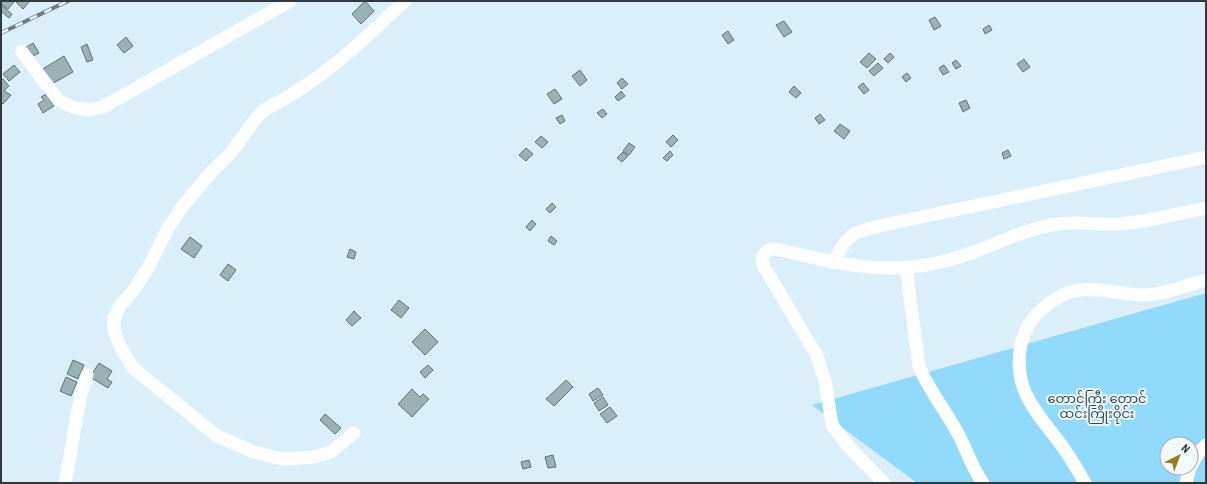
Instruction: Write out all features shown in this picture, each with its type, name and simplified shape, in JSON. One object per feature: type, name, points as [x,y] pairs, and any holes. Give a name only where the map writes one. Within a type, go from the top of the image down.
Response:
[{"type":"street","points":[[22,52],[59,101],[76,108],[89,110],[102,107],[290,1]]},
{"type":"street","points":[[354,433],[331,452],[314,457],[283,459],[254,452],[218,436],[133,368],[120,346],[114,330],[114,318],[120,306],[148,268],[166,230],[182,207],[214,169],[230,154],[263,111],[296,92],[352,50],[405,1]]},
{"type":"street","points":[[832,263],[846,241],[855,234],[873,228],[1204,161]]},
{"type":"street","points":[[884,483],[848,446],[832,425],[825,381],[817,356],[762,265],[762,258],[765,252],[771,249],[832,263],[872,268],[906,268],[932,265],[958,258],[997,244],[1016,235],[1059,224],[1116,224],[1147,220],[1206,208]]},
{"type":"street","points":[[906,268],[919,366],[925,380],[957,431],[973,468],[983,483]]},
{"type":"street","points":[[1085,483],[1076,466],[1036,414],[1025,394],[1020,377],[1018,358],[1023,336],[1031,320],[1044,307],[1062,295],[1080,290],[1099,290],[1147,295],[1165,293],[1206,280]]},
{"type":"street","points":[[65,483],[81,394],[87,375]]},
{"type":"green space","name":"တောင်ကြီး တောင် ထင်းကြိုးဝိုင်း","points":[[1206,293],[1206,483],[917,483],[812,405]]},
{"type":"building","points":[[2,1],[14,2],[8,9],[1,4]]},
{"type":"building","points":[[15,1],[30,1],[23,9]]},
{"type":"building","points":[[365,1],[374,11],[361,24],[352,14]]},
{"type":"building","points":[[1,5],[12,14],[9,18],[1,11]]},
{"type":"building","points":[[935,17],[941,26],[934,30],[929,20]]},
{"type":"building","points":[[784,21],[792,32],[784,37],[776,25]]},
{"type":"building","points":[[989,25],[992,30],[985,34],[983,29]]},
{"type":"building","points":[[728,31],[734,40],[728,44],[722,35]]},
{"type":"building","points":[[126,37],[133,46],[124,53],[117,45]]},
{"type":"building","points":[[33,43],[39,53],[31,57],[25,48]]},
{"type":"building","points":[[87,44],[93,60],[87,62],[81,47]]},
{"type":"building","points":[[869,53],[876,59],[867,68],[860,62]]},
{"type":"building","points":[[890,53],[894,57],[888,63],[884,59]]},
{"type":"building","points":[[64,56],[73,72],[50,85],[41,70]]},
{"type":"building","points":[[1024,59],[1030,67],[1023,72],[1017,64]]},
{"type":"building","points":[[956,60],[961,66],[956,69],[952,63]]},
{"type":"building","points":[[878,63],[883,68],[874,76],[869,71]]},
{"type":"building","points":[[14,65],[20,72],[9,81],[3,74]]},
{"type":"building","points":[[944,65],[949,72],[943,75],[939,68]]},
{"type":"building","points":[[580,70],[587,80],[580,86],[572,76]]},
{"type":"building","points":[[907,73],[911,78],[906,82],[902,77]]},
{"type":"building","points":[[622,78],[628,84],[622,89],[617,83]]},
{"type":"building","points":[[3,79],[9,86],[4,91],[11,95],[3,104],[1,102],[1,80]]},
{"type":"building","points":[[863,83],[869,90],[864,94],[858,87]]},
{"type":"building","points":[[794,86],[801,93],[796,98],[789,92]]},
{"type":"building","points":[[555,89],[562,99],[554,104],[547,94]]},
{"type":"building","points":[[621,91],[625,96],[618,101],[615,97]]},
{"type":"building","points":[[46,94],[54,106],[43,113],[38,104],[44,100],[41,97]]},
{"type":"building","points":[[966,100],[970,108],[963,112],[959,103]]},
{"type":"building","points":[[603,109],[607,114],[602,118],[597,113]]},
{"type":"building","points":[[820,114],[825,120],[819,124],[815,118]]},
{"type":"building","points":[[562,115],[565,121],[560,124],[556,118]]},
{"type":"building","points":[[840,124],[850,131],[844,139],[834,131]]},
{"type":"building","points":[[673,135],[678,140],[671,147],[666,142]]},
{"type":"building","points":[[541,136],[548,142],[542,148],[535,142]]},
{"type":"building","points":[[629,143],[635,147],[629,155],[623,151]]},
{"type":"building","points":[[526,148],[533,154],[526,161],[519,155]]},
{"type":"building","points":[[1008,150],[1011,156],[1004,159],[1002,153]]},
{"type":"building","points":[[670,151],[673,155],[667,161],[663,158]]},
{"type":"building","points":[[623,152],[628,156],[622,162],[617,158]]},
{"type":"building","points":[[552,203],[556,207],[550,213],[546,209]]},
{"type":"building","points":[[532,220],[536,224],[530,231],[526,227]]},
{"type":"building","points":[[551,236],[557,241],[554,245],[548,241]]},
{"type":"building","points":[[190,237],[202,246],[194,258],[181,249]]},
{"type":"building","points":[[350,249],[356,252],[354,259],[347,257]]},
{"type":"building","points":[[228,264],[236,270],[228,281],[220,275]]},
{"type":"building","points":[[399,300],[409,308],[401,318],[391,310]]},
{"type":"building","points":[[354,311],[361,318],[352,326],[346,320]]},
{"type":"building","points":[[425,329],[438,342],[425,355],[412,342]]},
{"type":"building","points":[[73,360],[84,365],[78,379],[67,374]]},
{"type":"building","points":[[99,363],[112,371],[107,379],[112,382],[108,388],[90,377]]},
{"type":"building","points":[[428,365],[433,370],[425,378],[420,372]]},
{"type":"building","points":[[66,377],[77,382],[71,396],[60,391]]},
{"type":"building","points":[[566,380],[573,387],[554,406],[546,399]]},
{"type":"building","points":[[598,388],[603,395],[593,401],[589,394]]},
{"type":"building","points":[[412,389],[420,397],[423,394],[429,399],[412,417],[398,404]]},
{"type":"building","points":[[603,397],[608,405],[599,411],[594,403]]},
{"type":"building","points":[[610,407],[617,416],[607,423],[600,414]]},
{"type":"building","points":[[325,414],[341,428],[335,434],[320,420]]},
{"type":"building","points":[[553,455],[556,467],[548,468],[545,457]]},
{"type":"building","points":[[529,460],[531,467],[523,469],[521,462]]},
{"type":"railway","points":[[1,33],[68,1]]}]
